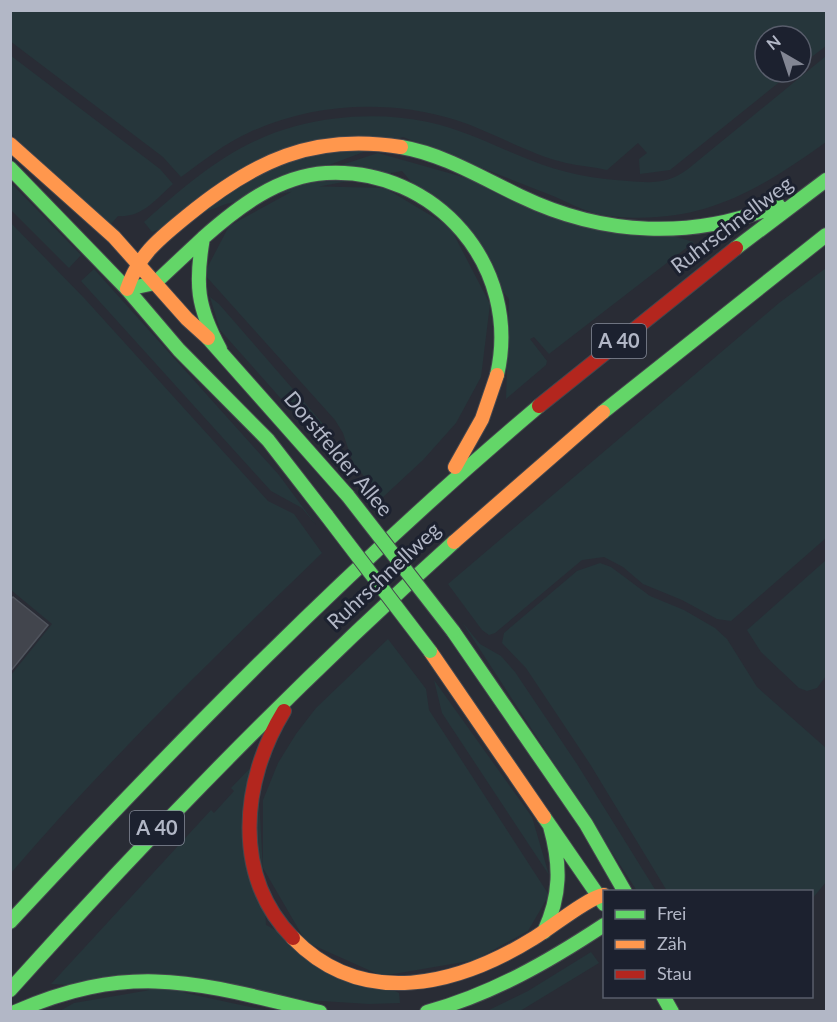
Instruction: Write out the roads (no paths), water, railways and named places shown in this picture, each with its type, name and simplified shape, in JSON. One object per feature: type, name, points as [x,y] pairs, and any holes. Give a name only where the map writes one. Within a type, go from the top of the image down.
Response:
[{"type":"main road","points":[[127,289],[137,263],[225,185],[258,165],[311,145],[343,141],[405,146],[468,170],[513,194],[552,210],[589,222],[641,228],[672,230],[741,218],[770,209],[826,180]]},
{"type":"main road","name":"Dorstfelder Allee","points":[[10,144],[114,237],[187,319],[220,349],[348,496],[453,631],[482,680],[603,848],[624,890]]},
{"type":"main road","points":[[10,168],[127,289],[179,350],[268,440],[430,651],[550,826],[603,898],[494,960],[439,980],[406,984],[371,982],[346,975],[309,954],[278,922],[254,872],[249,847],[250,820],[259,770],[281,714],[311,673]]},
{"type":"main road","points":[[127,289],[155,283],[203,238],[245,204],[284,183],[337,172],[375,176],[414,189],[444,209],[470,239],[486,266],[498,301],[501,330],[495,386],[483,418],[450,474],[419,510]]},
{"type":"main road","name":"Ruhrschnellweg","points":[[10,922],[199,721],[335,588],[419,510],[572,378],[706,271],[826,180]]},
{"type":"main road","name":"Ruhrschnellweg","points":[[10,990],[163,822],[311,673],[431,560],[578,432],[726,312],[826,235]]},
{"type":"main road","points":[[203,238],[197,270],[197,299],[205,322],[220,349]]},
{"type":"main road","points":[[544,932],[554,912],[561,876],[550,826]]},
{"type":"main road","points":[[427,1011],[484,995],[532,972],[603,927]]},
{"type":"main road","points":[[15,1011],[90,987],[156,980],[213,986],[320,1011]]},
{"type":"main road","points":[[664,998],[672,1011]]}]
